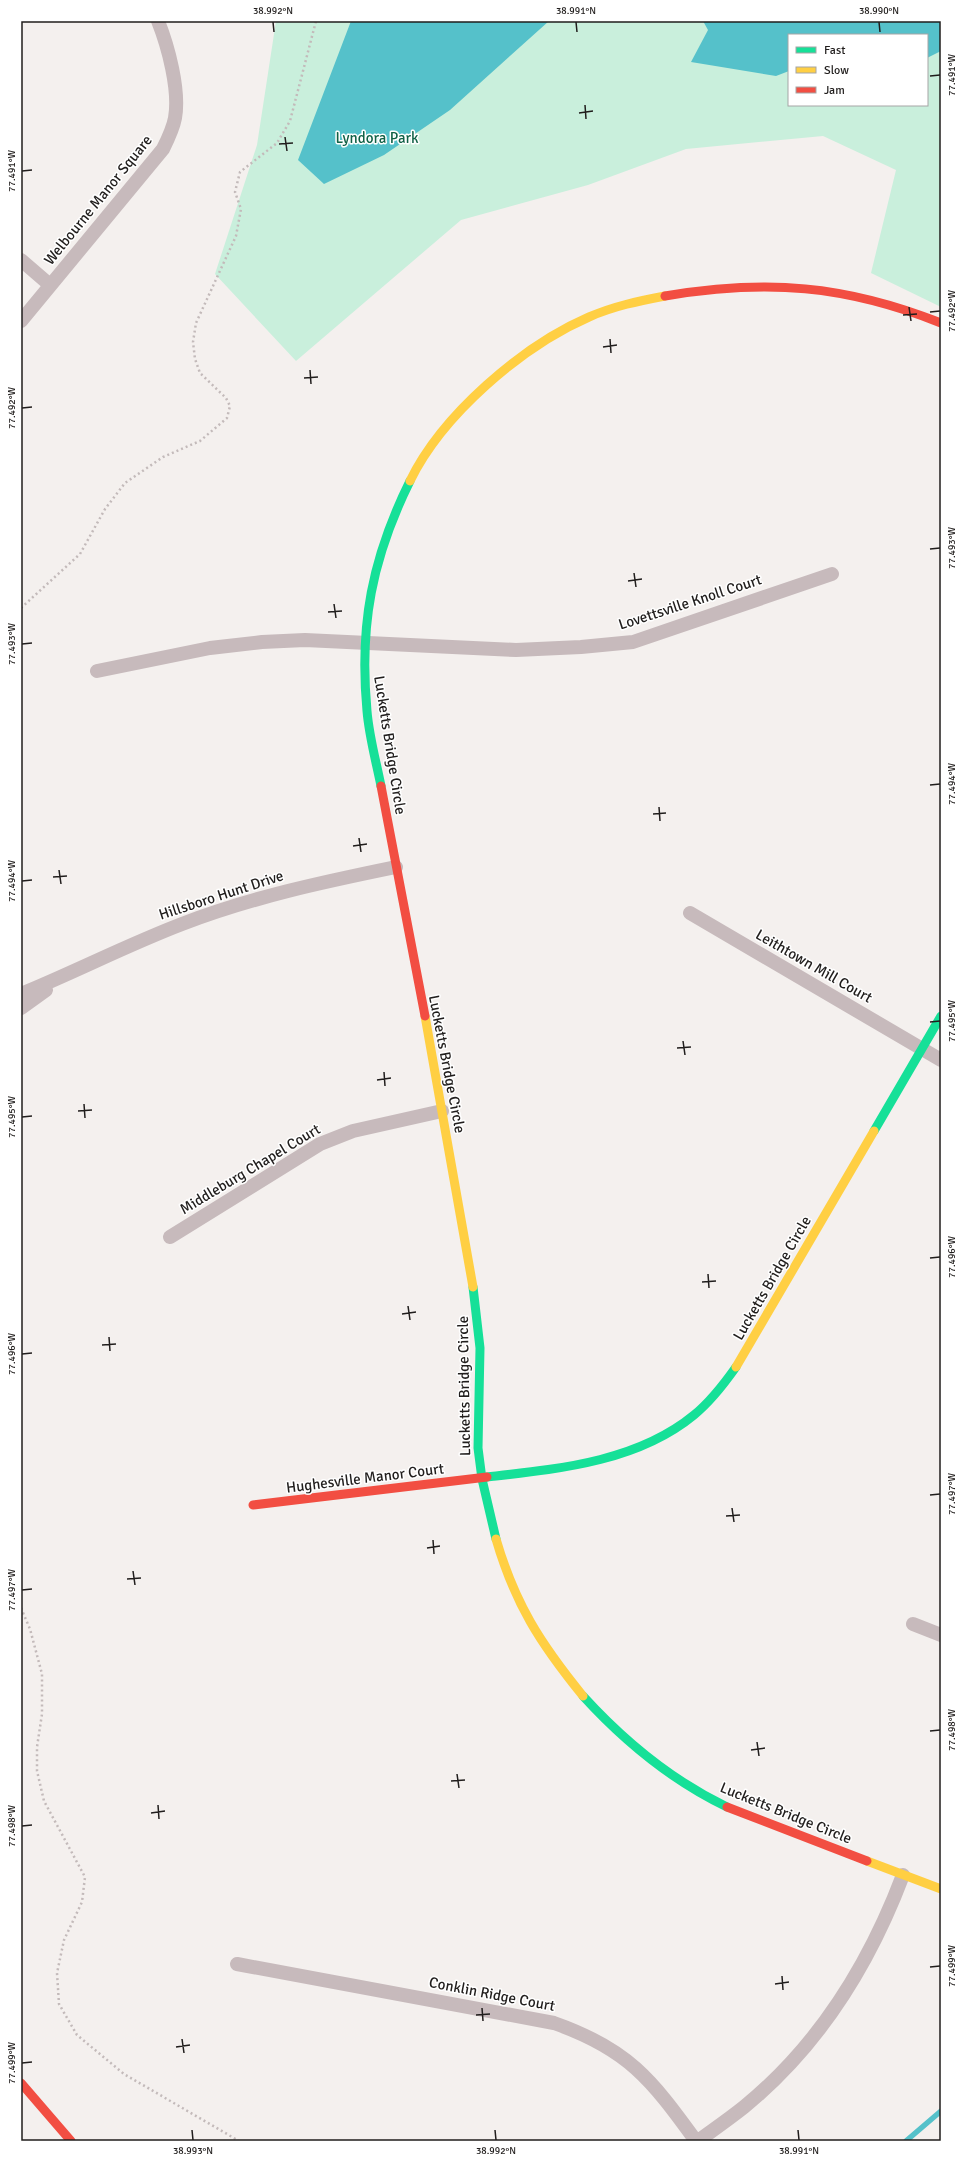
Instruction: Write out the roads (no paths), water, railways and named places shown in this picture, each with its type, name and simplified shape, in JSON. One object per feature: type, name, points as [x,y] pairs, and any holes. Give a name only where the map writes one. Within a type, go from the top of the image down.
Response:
[{"type":"street","name":"Welbourne Manor Square","points":[[21,321],[163,149],[171,133],[176,116],[176,96],[166,42],[158,21]]},
{"type":"street","points":[[21,260],[50,285]]},
{"type":"street","name":"Lucketts Bridge Circle","points":[[941,323],[913,311],[861,295],[814,288],[759,285],[665,296],[615,307],[573,324],[533,348],[486,384],[448,424],[425,454],[405,489],[388,527],[375,566],[368,605],[364,643],[364,676],[367,712],[442,1111],[478,1313],[480,1356],[477,1446],[481,1478],[494,1533],[510,1580],[530,1623],[576,1689],[614,1729],[663,1770],[699,1792],[739,1812],[941,1889]]},
{"type":"street","name":"Lovettsville Knoll Court","points":[[97,671],[210,648],[262,642],[305,640],[516,650],[581,647],[633,642],[832,574]]},
{"type":"street","name":"Hillsboro Hunt Drive","points":[[21,994],[64,977],[129,946],[182,924],[244,902],[310,884],[396,867]]},
{"type":"street","name":"Leithtown Mill Court","points":[[690,913],[941,1060]]},
{"type":"street","name":"Hillsboro Hunt Drive","points":[[21,1008],[64,977]]},
{"type":"street","name":"Lucketts Bridge Circle","points":[[481,1478],[555,1469],[588,1462],[640,1446],[687,1421],[713,1396],[736,1368],[941,1016]]},
{"type":"street","name":"Middleburg Chapel Court","points":[[170,1237],[320,1144],[352,1131],[442,1111]]},
{"type":"street","name":"Hughesville Manor Court","points":[[252,1505],[481,1478]]},
{"type":"street","points":[[913,1624],[941,1635]]},
{"type":"street","points":[[697,2141],[744,2106],[780,2074],[811,2040],[838,2004],[863,1964],[886,1918],[903,1875]]},
{"type":"street","name":"Conklin Ridge Court","points":[[236,1964],[554,2023],[584,2033],[608,2046],[632,2063],[652,2082],[697,2141]]},
{"type":"street","points":[[21,2083],[71,2141]]},
{"type":"water","points":[[351,21],[549,21],[450,110],[384,155],[324,184],[298,160]]},
{"type":"water","points":[[703,21],[941,21],[941,51],[928,58],[928,34],[788,34],[788,71],[776,76],[691,62],[708,30]]},
{"type":"waterway","points":[[906,2141],[941,2111]]},
{"type":"park label","name":"Lyndora Park","points":[[377,138]]}]
